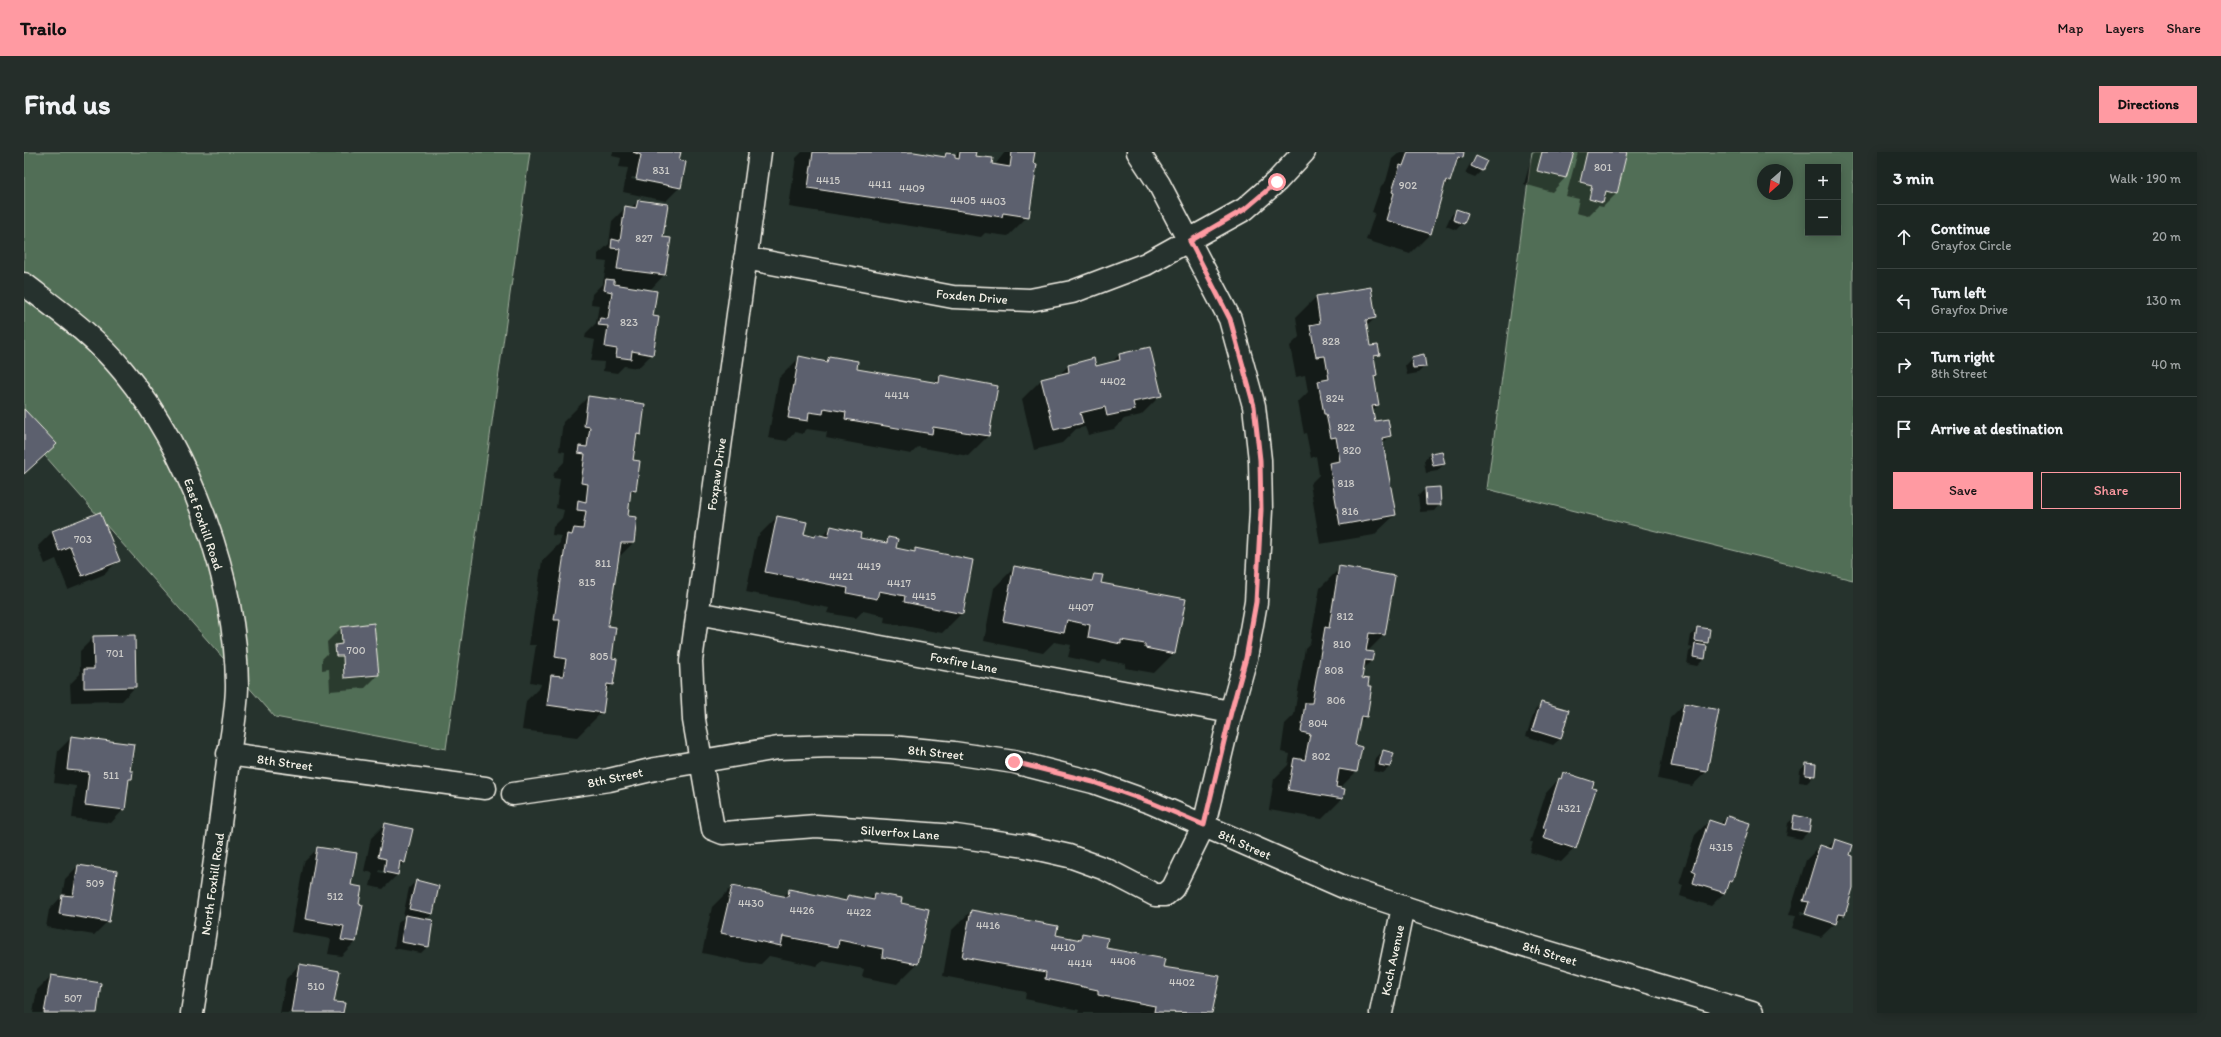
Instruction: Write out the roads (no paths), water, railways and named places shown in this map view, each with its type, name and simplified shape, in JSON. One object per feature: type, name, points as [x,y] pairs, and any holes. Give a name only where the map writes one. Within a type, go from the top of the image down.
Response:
[{"type":"street","name":"Foxpaw Drive","points":[[707,796],[694,720],[691,661],[760,152]]},
{"type":"street","points":[[1138,152],[1159,184],[1230,319],[1254,406],[1260,460],[1261,510],[1256,602],[1246,658],[1231,712],[1204,825]]},
{"type":"street","name":"Foxden Drive","points":[[745,258],[953,297],[1030,300],[1072,292],[1146,264],[1190,241],[1245,209],[1277,182],[1304,152]]},
{"type":"street","name":"East Foxhill Road","points":[[24,284],[80,327],[123,371],[160,424],[192,483],[222,575],[232,625],[237,686],[228,754]]},
{"type":"street","name":"Foxfire Lane","points":[[697,612],[1231,712]]},
{"type":"street","name":"8th Street","points":[[513,794],[609,780],[701,760],[778,748],[831,746],[891,748],[954,753],[1014,762],[1093,782],[1152,803],[1346,888],[1467,928],[1752,1013]]},
{"type":"street","name":"8th Street","points":[[228,754],[485,788]]},
{"type":"street","name":"North Foxhill Road","points":[[192,1013],[218,847],[228,754]]},
{"type":"street","name":"Silverfox Lane","points":[[707,796],[713,829],[723,833],[816,826],[956,836],[1025,846],[1069,856],[1116,875],[1155,895],[1165,895],[1173,888],[1204,825]]},
{"type":"street","name":"Koch Avenue","points":[[1381,1013],[1404,907]]}]
